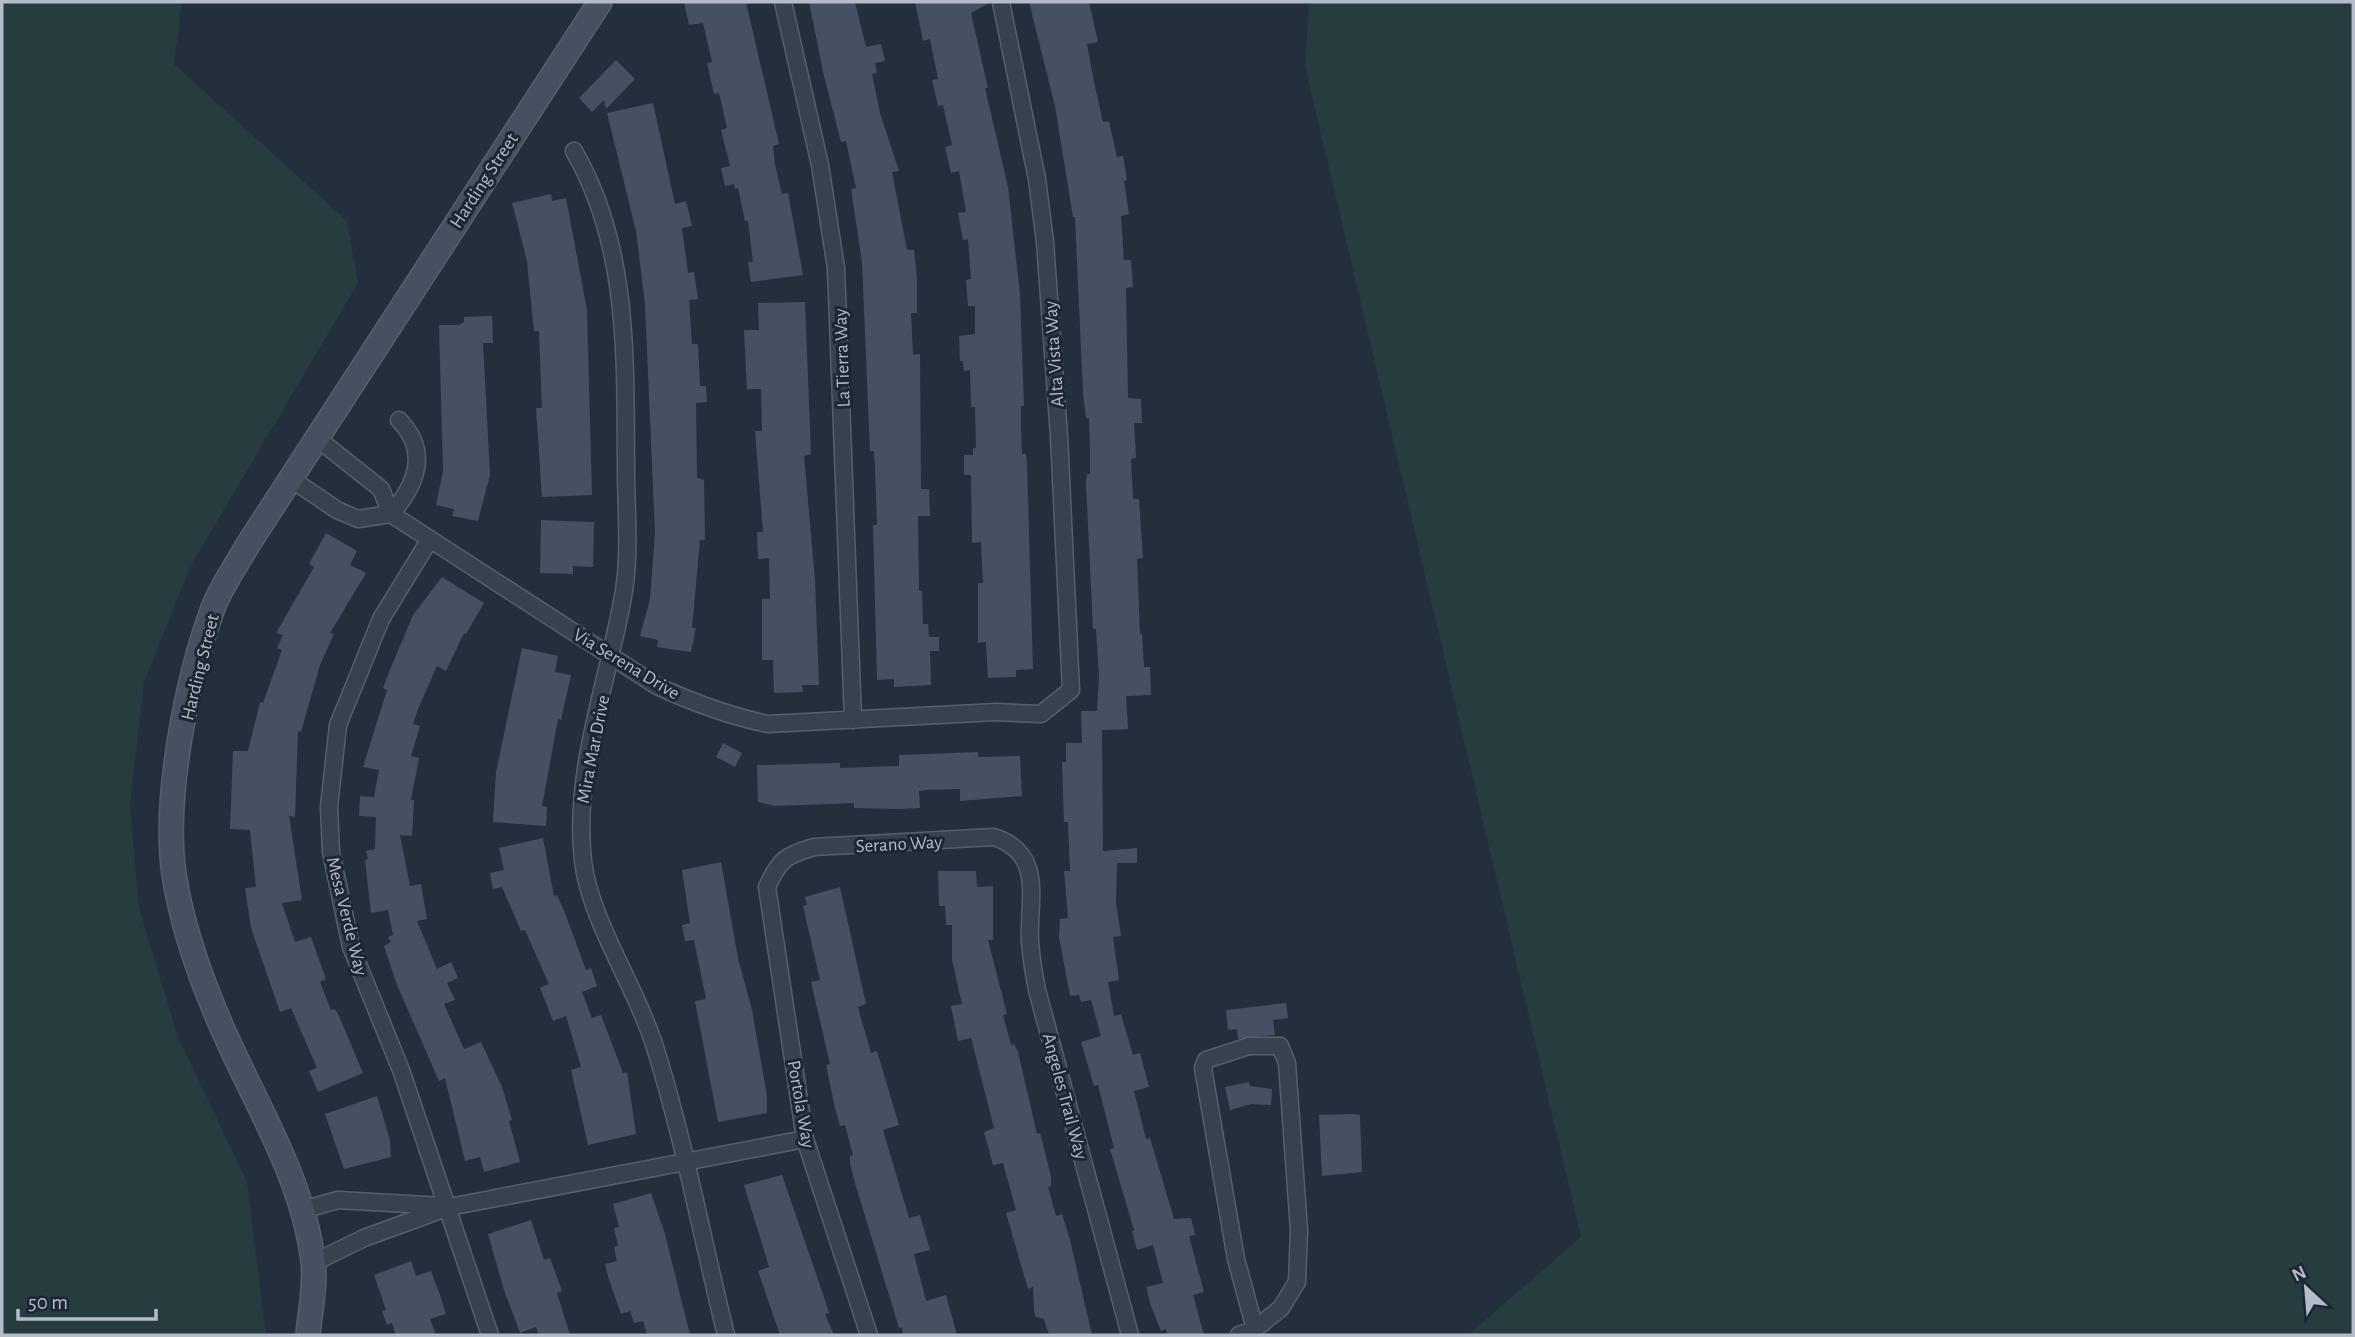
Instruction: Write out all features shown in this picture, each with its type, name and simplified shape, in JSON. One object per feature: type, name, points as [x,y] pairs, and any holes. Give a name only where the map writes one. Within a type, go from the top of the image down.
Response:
[{"type":"street","name":"Harding Street","points":[[307,1335],[313,1263],[302,1210],[265,1117],[215,1012],[190,942],[174,873],[172,825],[177,760],[196,668],[214,606],[249,543],[600,2]]},
{"type":"street","name":"La Tierra Way","points":[[782,2],[820,165],[836,268],[853,720]]},
{"type":"street","name":"Alta Vista Way","points":[[1001,2],[1037,179],[1045,242],[1059,436],[1071,671],[1071,690],[1056,705]]},
{"type":"street","name":"Mira Mar Drive","points":[[574,151],[591,180],[616,262],[622,315],[627,543],[623,600],[579,811],[584,864],[594,906],[623,965],[654,1044],[726,1335]]},
{"type":"street","points":[[291,479],[337,510],[358,519],[391,514],[411,491],[415,471],[416,450],[408,430],[399,420]]},
{"type":"street","name":"Via Serena Drive","points":[[318,439],[380,489],[391,514],[657,686],[735,718],[768,723],[996,712],[1041,714],[1056,705]]},
{"type":"street","name":"Mesa Verde Way","points":[[430,539],[381,619],[351,687],[338,725],[329,807],[331,852],[351,947],[401,1070],[490,1335]]},
{"type":"street","name":"Serano Way","points":[[776,868],[790,853],[814,847],[994,837],[1012,843],[1022,855]]},
{"type":"street","name":"Angeles Trail Way","points":[[1022,855],[1032,884],[1030,940],[1037,990],[1130,1335]]},
{"type":"street","name":"Portola Way","points":[[776,868],[767,887],[805,1139],[869,1335]]},
{"type":"street","points":[[1239,1335],[1255,1329],[1281,1308],[1297,1282],[1299,1230],[1287,1063],[1280,1046],[1249,1046],[1206,1060],[1203,1068],[1236,1259],[1255,1329]]},
{"type":"street","points":[[313,1263],[364,1238],[449,1207],[805,1139]]},
{"type":"street","points":[[302,1210],[338,1200],[387,1200],[449,1207]]},
{"type":"green space","points":[[2,2],[182,2],[174,64],[347,221],[358,283],[190,567],[144,682],[130,805],[139,908],[178,1037],[247,1182],[266,1335],[2,1335]]},
{"type":"green space","points":[[1309,2],[2353,2],[2353,1335],[1468,1335],[1581,1237],[1305,66]]},
{"type":"building","points":[[684,2],[746,2],[779,144],[773,146],[775,164],[782,194],[788,193],[803,275],[751,282],[748,262],[753,262],[748,221],[745,221],[738,188],[735,189],[734,184],[725,186],[721,168],[730,166],[721,130],[727,128],[719,93],[714,94],[707,63],[712,62],[703,23],[689,25]]},
{"type":"building","points":[[809,2],[855,2],[866,47],[881,44],[885,61],[875,63],[877,73],[872,74],[880,113],[899,171],[892,172],[907,250],[914,250],[917,277],[917,313],[911,313],[913,355],[920,354],[921,489],[929,489],[930,516],[918,516],[919,591],[922,591],[923,624],[928,624],[929,637],[939,637],[939,651],[930,651],[931,685],[894,687],[894,679],[877,680],[873,525],[877,525],[875,469],[874,451],[870,451],[862,262],[851,189],[856,188],[846,141],[841,142],[824,76]]},
{"type":"building","points":[[915,2],[991,2],[971,13],[1008,187],[1020,295],[1024,406],[1021,406],[1022,454],[1026,454],[1027,463],[1033,669],[1016,670],[1016,677],[988,678],[986,642],[978,643],[978,583],[983,583],[981,542],[972,543],[971,475],[964,475],[964,455],[973,455],[973,448],[976,448],[975,407],[971,407],[970,370],[964,371],[963,361],[960,361],[959,336],[975,334],[975,306],[968,306],[966,280],[971,279],[968,239],[963,240],[958,213],[966,212],[959,171],[951,173],[945,147],[952,145],[943,105],[938,106],[932,80],[938,79],[930,39],[923,41]]},
{"type":"building","points":[[1029,2],[1089,2],[1098,42],[1087,44],[1094,82],[1103,122],[1109,121],[1117,157],[1123,156],[1127,180],[1124,181],[1129,214],[1121,216],[1124,260],[1131,260],[1133,287],[1126,288],[1128,398],[1141,399],[1142,423],[1134,423],[1136,458],[1131,459],[1133,499],[1139,499],[1143,558],[1137,559],[1140,634],[1144,667],[1150,667],[1151,695],[1126,696],[1128,729],[1102,730],[1103,851],[1137,848],[1137,863],[1117,863],[1116,903],[1121,936],[1113,937],[1119,980],[1108,982],[1114,1016],[1121,1014],[1133,1055],[1140,1053],[1149,1087],[1134,1091],[1146,1139],[1150,1138],[1174,1219],[1191,1218],[1195,1235],[1189,1236],[1204,1292],[1193,1295],[1204,1335],[1167,1335],[1166,1329],[1161,1331],[1151,1306],[1146,1287],[1163,1283],[1153,1245],[1137,1250],[1132,1231],[1134,1230],[1110,1149],[1114,1148],[1098,1085],[1094,1086],[1081,1042],[1101,1036],[1091,1000],[1081,1002],[1079,995],[1070,996],[1059,937],[1060,919],[1068,918],[1064,871],[1070,871],[1068,822],[1064,822],[1062,762],[1066,762],[1066,743],[1082,743],[1081,711],[1097,711],[1099,677],[1096,629],[1093,629],[1086,483],[1087,474],[1090,474],[1089,418],[1086,418],[1083,393],[1075,217],[1055,106]]},
{"type":"building","points":[[616,60],[635,79],[606,109],[604,100],[592,112],[579,98]]},
{"type":"building","points":[[653,103],[675,204],[686,201],[692,226],[682,228],[688,273],[694,272],[698,299],[689,300],[692,344],[698,344],[700,386],[706,386],[707,402],[696,403],[697,478],[704,480],[705,540],[700,540],[692,628],[696,628],[691,652],[657,647],[658,640],[640,636],[650,599],[655,533],[645,304],[636,231],[607,113]]},
{"type":"building","points":[[551,194],[552,201],[566,198],[587,310],[592,495],[542,497],[536,408],[542,408],[539,331],[534,331],[527,261],[512,203]]},
{"type":"building","points":[[805,302],[811,454],[804,456],[815,580],[819,685],[802,685],[803,692],[774,693],[773,660],[762,660],[762,599],[770,599],[769,558],[758,559],[757,532],[763,532],[755,431],[762,431],[761,389],[747,389],[744,330],[759,330],[758,303]]},
{"type":"building","points":[[492,316],[493,343],[483,343],[490,475],[478,521],[452,516],[454,509],[436,505],[443,471],[439,325],[459,325],[464,322],[464,317]]},
{"type":"building","points":[[541,520],[594,522],[593,567],[573,566],[573,574],[540,573]]},
{"type":"building","points":[[326,533],[357,551],[350,565],[366,573],[330,633],[334,634],[320,665],[301,732],[298,731],[295,817],[289,816],[302,900],[282,903],[295,942],[311,937],[326,979],[320,982],[331,1010],[335,1009],[339,1016],[363,1073],[318,1092],[309,1071],[317,1068],[291,1008],[280,1012],[251,928],[245,888],[256,887],[250,830],[230,829],[233,751],[248,751],[260,702],[263,703],[282,650],[277,648],[283,635],[276,633],[314,567],[309,564]]},
{"type":"building","points":[[442,577],[484,603],[466,634],[464,633],[446,671],[437,666],[418,709],[413,724],[420,726],[411,756],[419,758],[411,800],[414,800],[412,836],[400,835],[410,886],[421,884],[427,919],[417,921],[437,969],[451,962],[458,978],[447,983],[455,1000],[444,1004],[464,1049],[481,1042],[502,1087],[512,1120],[509,1121],[520,1162],[484,1172],[480,1157],[465,1161],[445,1078],[439,1081],[397,985],[384,946],[391,942],[388,937],[393,935],[388,910],[371,913],[365,860],[368,859],[366,851],[375,849],[376,817],[359,816],[360,796],[374,797],[379,770],[363,767],[387,690],[383,688],[413,615]]},
{"type":"building","points":[[522,648],[558,656],[555,672],[571,675],[561,720],[558,719],[542,806],[547,807],[546,826],[493,822],[496,772]]},
{"type":"building","points":[[723,743],[742,753],[735,767],[716,757]]},
{"type":"building","points":[[978,752],[978,757],[1020,756],[1022,796],[960,801],[960,789],[926,790],[919,791],[920,808],[900,809],[854,808],[854,803],[775,806],[758,802],[757,765],[840,763],[840,768],[899,766],[899,755]]},
{"type":"building","points":[[543,838],[554,896],[557,895],[586,970],[591,968],[597,986],[582,992],[592,1018],[601,1015],[623,1073],[627,1072],[636,1134],[588,1145],[571,1070],[581,1067],[566,1016],[553,1021],[540,988],[549,984],[502,887],[493,889],[490,873],[504,870],[499,848]]},
{"type":"building","points":[[721,862],[738,958],[752,1010],[767,1096],[767,1113],[718,1122],[695,1001],[706,999],[694,940],[685,941],[682,925],[690,923],[682,870]]},
{"type":"building","points":[[938,871],[976,871],[977,887],[993,886],[993,940],[988,940],[1007,1014],[1003,1015],[1011,1045],[1014,1044],[1018,1052],[1037,1134],[1040,1133],[1051,1177],[1051,1186],[1048,1187],[1056,1216],[1062,1214],[1070,1240],[1092,1335],[1049,1335],[1044,1319],[1036,1317],[1034,1312],[1033,1287],[1028,1289],[1006,1213],[1016,1210],[1003,1163],[993,1165],[984,1132],[994,1128],[971,1038],[958,1041],[951,1006],[962,1004],[952,960],[952,925],[946,925],[945,906],[939,906]]},
{"type":"building","points":[[840,887],[866,1004],[858,1007],[871,1053],[877,1051],[899,1125],[883,1130],[909,1218],[920,1215],[930,1250],[914,1254],[926,1301],[946,1295],[957,1335],[903,1335],[902,1327],[899,1328],[855,1183],[850,1164],[850,1156],[853,1155],[845,1125],[840,1126],[835,1108],[826,1065],[830,1064],[811,982],[820,980],[803,906],[807,905],[805,897]]},
{"type":"building","points":[[1286,1003],[1288,1018],[1273,1020],[1275,1035],[1238,1039],[1237,1029],[1228,1030],[1226,1010]]},
{"type":"building","points":[[1249,1082],[1250,1086],[1272,1089],[1271,1105],[1251,1104],[1230,1110],[1225,1087]]},
{"type":"building","points":[[377,1096],[390,1140],[391,1157],[344,1169],[325,1114]]},
{"type":"building","points":[[1319,1115],[1360,1115],[1362,1172],[1322,1176]]},
{"type":"building","points":[[782,1175],[823,1294],[829,1313],[825,1314],[834,1335],[780,1335],[758,1271],[769,1267],[744,1185]]},
{"type":"building","points":[[651,1193],[665,1234],[690,1335],[647,1335],[643,1321],[634,1323],[630,1311],[621,1314],[609,1280],[605,1264],[617,1261],[614,1247],[618,1246],[614,1228],[619,1227],[613,1204]]},
{"type":"building","points":[[531,1220],[544,1260],[550,1258],[562,1291],[557,1293],[570,1335],[539,1335],[536,1327],[520,1333],[504,1290],[488,1234]]},
{"type":"building","points":[[411,1261],[416,1276],[431,1271],[440,1295],[446,1314],[430,1319],[436,1335],[396,1335],[392,1323],[387,1325],[382,1311],[386,1310],[374,1275]]}]
